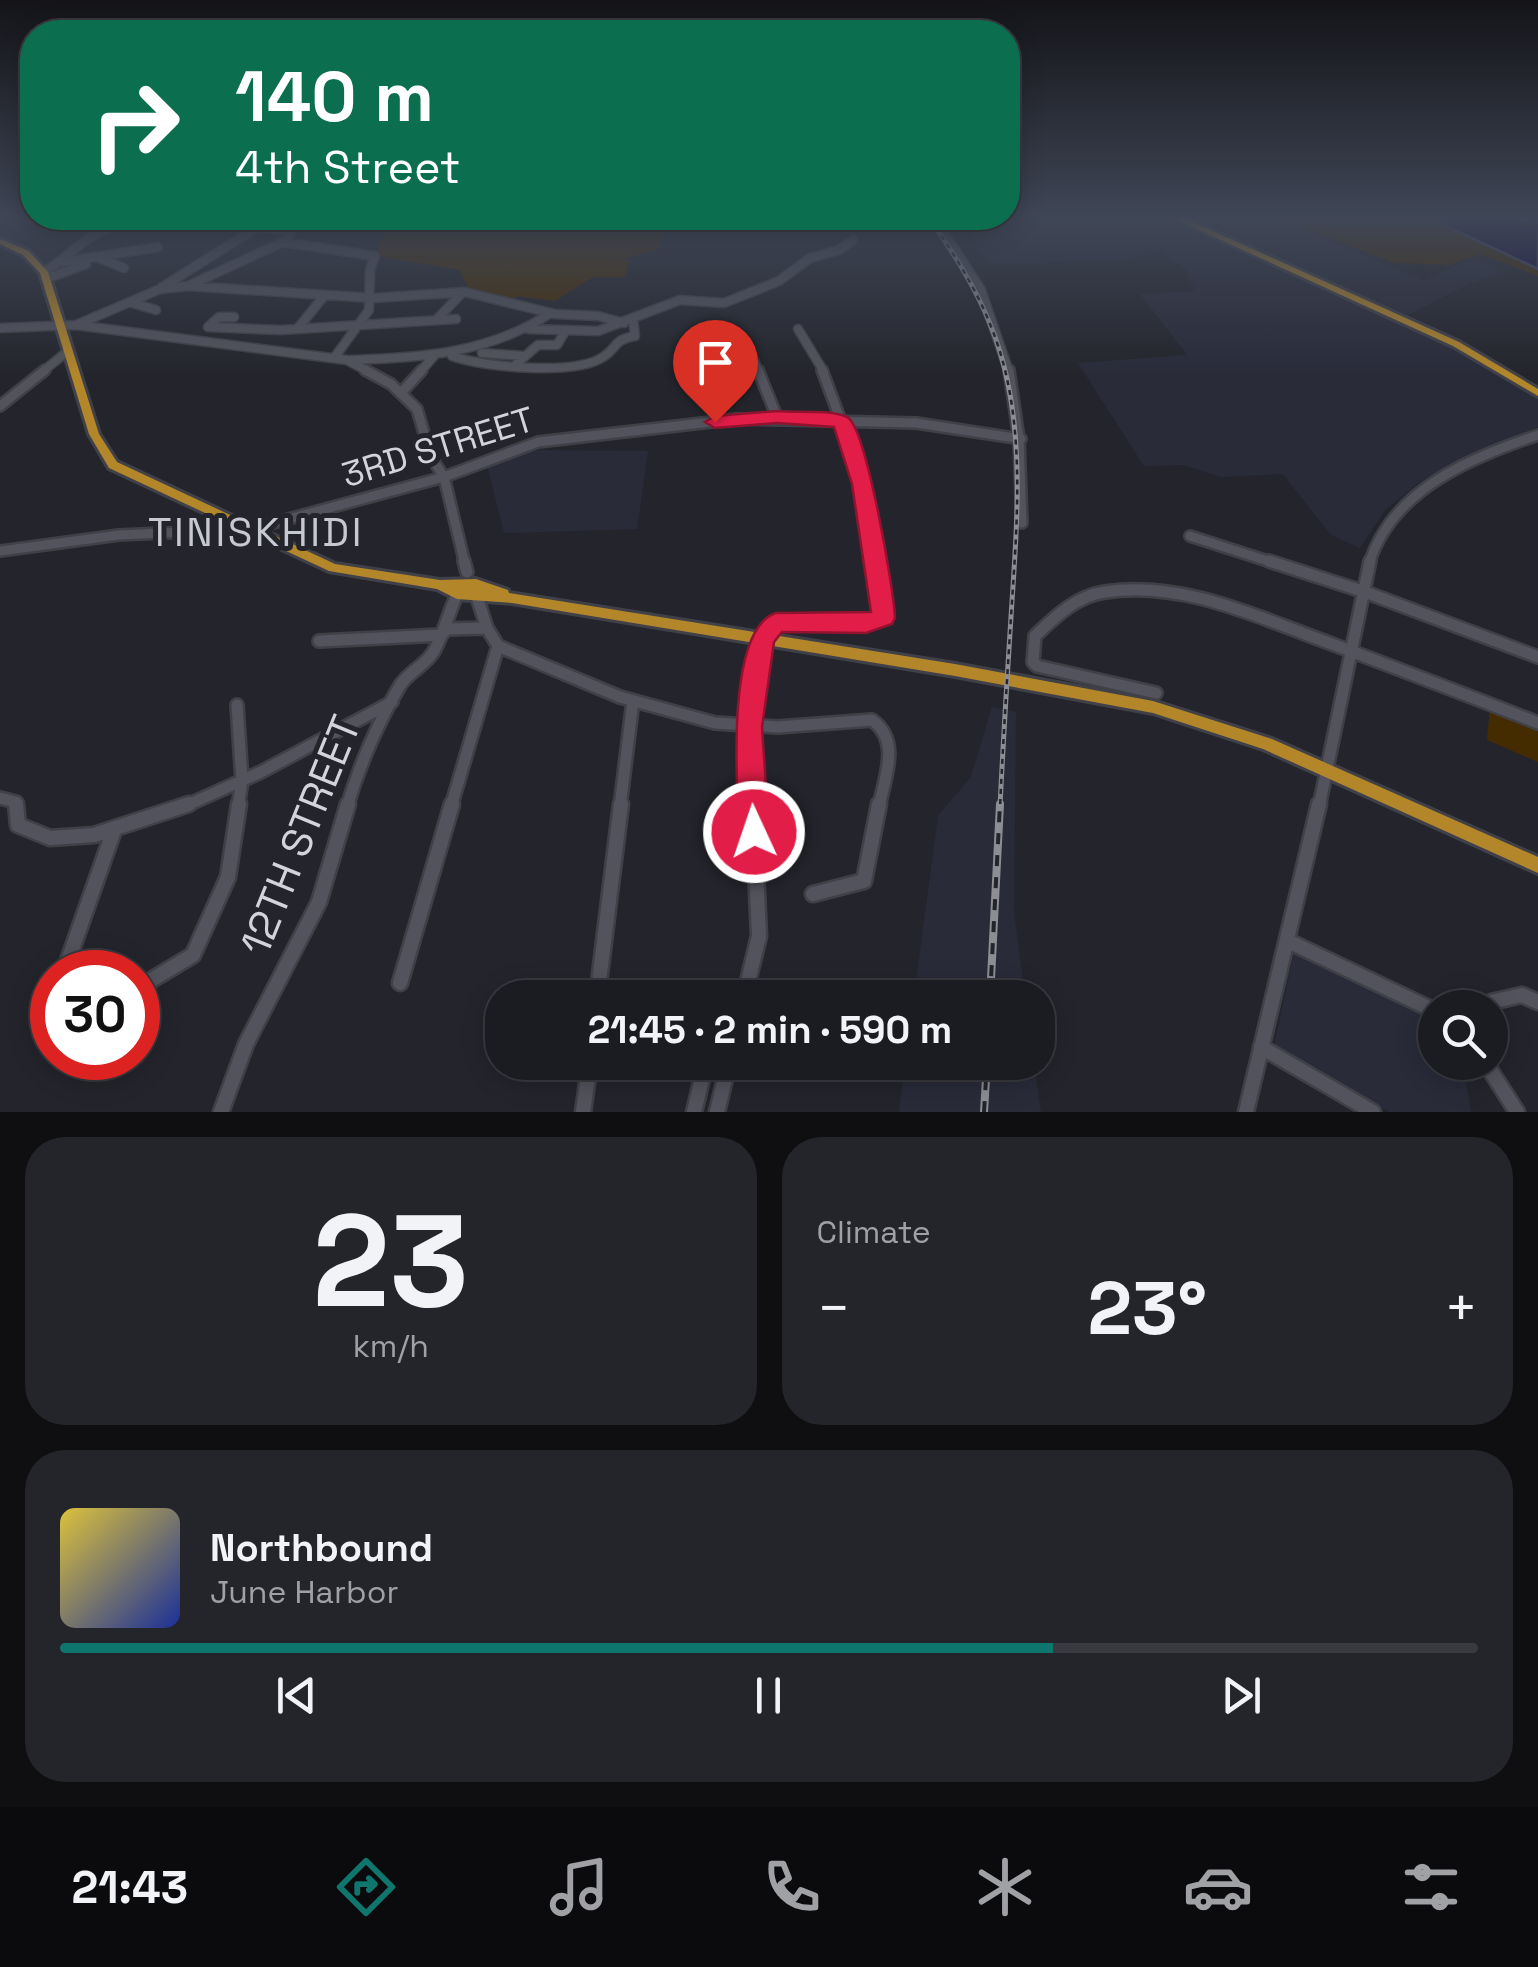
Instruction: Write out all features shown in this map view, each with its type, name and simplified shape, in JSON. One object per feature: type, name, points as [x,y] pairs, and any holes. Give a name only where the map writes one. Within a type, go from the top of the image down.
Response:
[{"type":"main road","points":[[41,271],[94,434],[113,465],[334,568],[440,585],[471,586],[512,598],[1018,680],[1153,707],[1228,730],[1538,865]]},
{"type":"main road","points":[[1294,271],[1456,344],[1538,393]]},
{"type":"street","points":[[44,275],[50,271]]},
{"type":"street","points":[[44,275],[57,271]]},
{"type":"street","points":[[76,325],[160,288],[187,271]]},
{"type":"street","points":[[188,286],[222,271]]},
{"type":"street","points":[[334,358],[360,324],[372,298],[368,271]]},
{"type":"street","points":[[529,329],[598,332],[680,300],[724,303],[779,281],[793,271]]},
{"type":"street","points":[[971,271],[1000,330],[1018,404],[1022,523]]},
{"type":"street","points":[[160,288],[188,286],[372,298],[401,297],[420,290],[464,292],[550,314],[604,314],[628,321],[635,336],[619,339],[598,361],[581,365],[479,366],[452,356]]},
{"type":"street","points":[[438,318],[464,292]]},
{"type":"street","points":[[298,328],[324,296]]},
{"type":"street","points":[[129,302],[156,310]]},
{"type":"street","points":[[0,328],[76,325],[347,360],[471,352],[529,329],[550,314]]},
{"type":"street","points":[[195,338],[219,317],[234,317]]},
{"type":"street","points":[[208,327],[298,328],[456,319]]},
{"type":"street","points":[[748,980],[759,936],[749,727],[762,639],[776,622],[866,624],[883,618],[863,484],[815,350],[798,329]]},
{"type":"street","points":[[515,365],[538,346],[556,345],[566,330]]},
{"type":"street","points":[[0,406],[68,351]]},
{"type":"street","points":[[750,351],[777,417]]},
{"type":"street","points":[[471,352],[524,356]]},
{"type":"street","points":[[402,392],[434,356]]},
{"type":"street","points":[[347,360],[402,392],[424,421],[431,457],[444,478],[471,586],[498,646],[678,716],[749,727],[872,720],[883,728],[891,745],[864,881],[813,894]]},
{"type":"street","name":"3RD STREET","points":[[0,551],[120,534],[251,529],[444,478],[538,442],[777,417],[916,422],[1021,440]]},
{"type":"street","points":[[1246,1112],[1327,772],[1370,559],[1380,533],[1415,494],[1471,460],[1538,435]]},
{"type":"street","points":[[1190,536],[1365,592],[1538,657]]},
{"type":"street","name":"12TH STREET","points":[[220,1112],[246,1044],[320,902],[354,783],[392,702],[410,672],[433,654],[471,586]]},
{"type":"street","points":[[1156,693],[1037,666],[1033,662],[1035,636],[1055,616],[1102,592],[1152,588],[1230,608],[1538,723]]},
{"type":"street","points":[[319,641],[441,635],[446,629],[487,628]]},
{"type":"street","points":[[400,983],[498,646]]},
{"type":"street","points":[[599,980],[633,701]]},
{"type":"street","points":[[0,798],[16,802],[18,826],[40,840],[80,838],[114,830],[203,800],[392,702]]},
{"type":"street","points":[[160,977],[181,966],[202,942],[228,878],[242,782],[238,705]]},
{"type":"street","points":[[72,950],[114,830]]},
{"type":"street","points":[[1288,941],[1418,1003]]},
{"type":"street","points":[[1508,999],[1522,996],[1538,1002]]},
{"type":"street","points":[[1261,1048],[1373,1112]]},
{"type":"street","points":[[584,1112],[588,1080]]},
{"type":"street","points":[[694,1112],[702,1080]]},
{"type":"street","points":[[717,1112],[725,1080]]},
{"type":"street","points":[[1497,1080],[1517,1112]]},
{"type":"shaded area","points":[[460,271],[627,271],[625,277],[593,277],[555,301],[517,296],[507,304],[468,289]]},
{"type":"shaded area","points":[[1186,271],[1288,271],[1448,343],[1538,396],[1538,427],[1462,458],[1420,482],[1385,510],[1360,548],[1331,535],[1283,474],[1221,477],[1184,465],[1144,466],[1078,363],[1187,355],[1140,294],[1195,291]]},
{"type":"shaded area","points":[[1303,271],[1402,271],[1424,280],[1444,271],[1505,271],[1406,316]]},
{"type":"shaded area","points":[[529,450],[648,451],[637,529],[504,533],[487,465]]},
{"type":"shaded area","points":[[992,707],[1016,712],[1014,911],[1023,980],[916,980],[938,816],[971,777]]},
{"type":"shaded area","points":[[1490,707],[1538,727],[1538,762],[1487,740]]},
{"type":"shaded area","points":[[1294,952],[1418,1011],[1418,1080],[1466,1080],[1471,1112],[1389,1112],[1274,1046]]},
{"type":"shaded area","points":[[903,1080],[1036,1080],[1041,1112],[899,1112]]},
{"type":"railway","points":[[963,271],[990,324],[1002,359],[1015,431],[1016,544],[1000,807]]},
{"type":"railway","points":[[991,980],[1000,804]]},
{"type":"railway","points":[[984,1112],[986,1080]]},
{"type":"district","name":"TINISKHIDI","points":[[256,532]]},
{"type":"route","points":[[715,422],[777,417],[842,422],[863,484],[883,607],[883,618],[866,624],[776,622],[762,639],[749,727],[754,832]]}]
